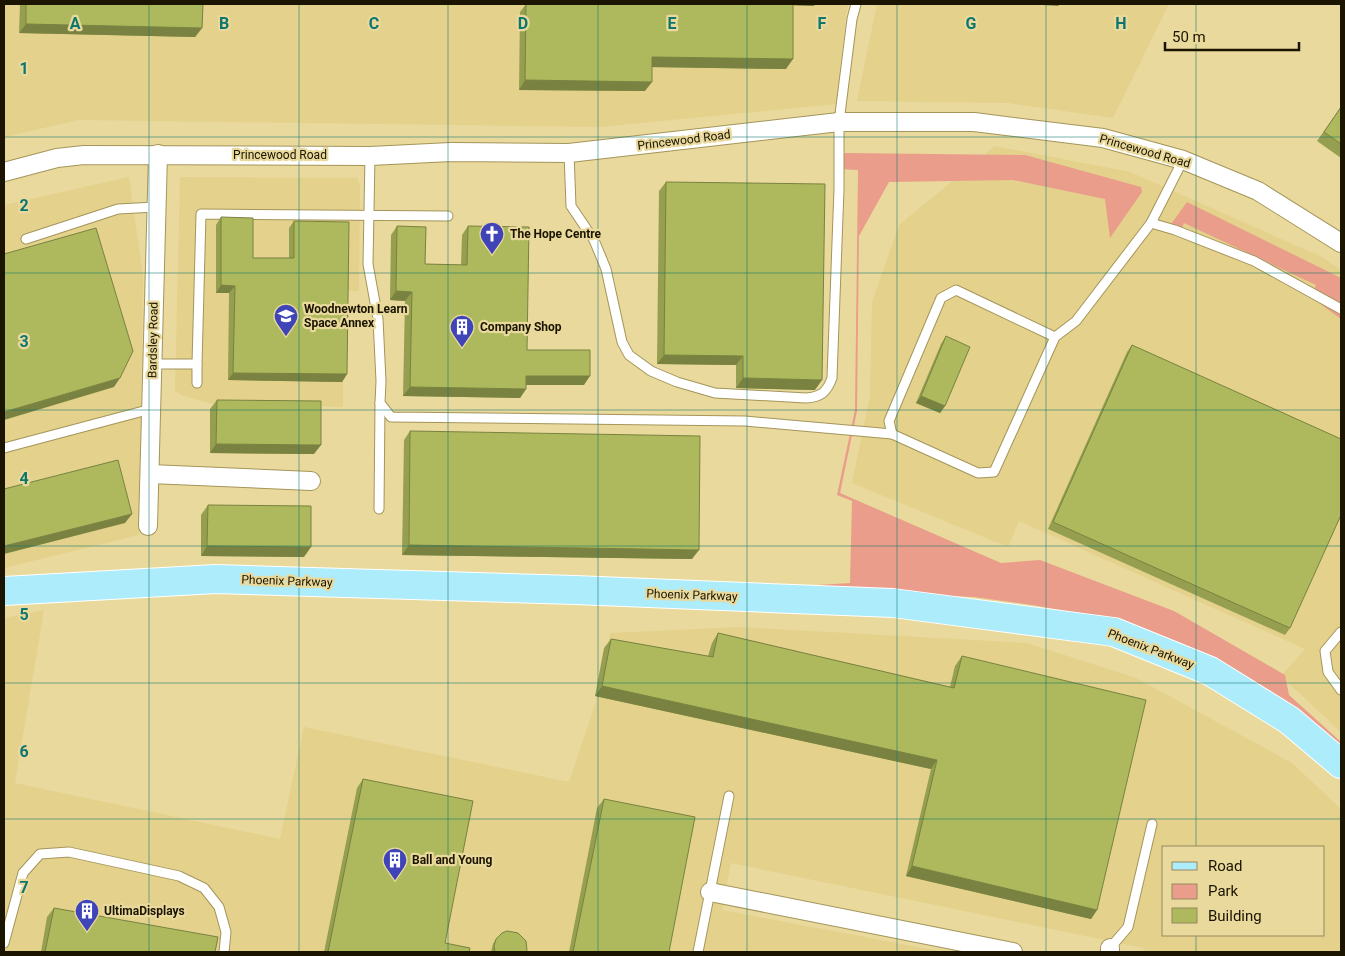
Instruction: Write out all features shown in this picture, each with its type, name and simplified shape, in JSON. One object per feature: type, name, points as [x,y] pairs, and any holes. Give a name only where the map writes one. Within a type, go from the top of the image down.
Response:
[{"type":"main road","name":"Phoenix Parkway","points":[[4,591],[216,579],[893,603],[1114,632],[1210,671],[1289,720],[1341,764]]},
{"type":"street","name":"Princewood Road","points":[[4,172],[57,158],[84,155],[370,156],[451,152],[569,153],[839,122],[974,122],[1103,138],[1183,160],[1258,191],[1341,243]]},
{"type":"street","name":"Bardsley Road","points":[[148,526],[158,154]]},
{"type":"street","points":[[150,474],[311,481]]},
{"type":"street","points":[[710,892],[1003,951]]},
{"type":"lane","points":[[569,153],[571,206],[594,240],[606,269],[622,342],[629,355],[652,371],[677,382],[716,393],[806,398],[823,394],[829,387],[832,378],[839,189],[839,122],[852,20],[856,4]]},
{"type":"lane","points":[[370,156],[368,264],[378,319],[381,381],[379,509]]},
{"type":"lane","points":[[380,404],[391,417],[745,421],[892,434],[978,473],[994,472],[1055,337],[1076,321],[1151,223],[1183,160]]},
{"type":"lane","points":[[26,239],[118,209],[156,207]]},
{"type":"lane","points":[[197,383],[201,214],[448,216]]},
{"type":"lane","points":[[1151,223],[1175,230],[1254,260],[1341,309]]},
{"type":"lane","points":[[892,434],[889,421],[941,298],[956,290],[1055,337]]},
{"type":"lane","points":[[153,364],[197,364]]},
{"type":"lane","points":[[4,448],[151,408]]},
{"type":"lane","points":[[1341,632],[1325,651],[1328,672],[1341,690]]},
{"type":"lane","points":[[698,952],[729,796]]},
{"type":"lane","points":[[1110,950],[1128,927],[1152,824]]},
{"type":"lane","points":[[4,943],[23,873],[40,854],[69,852],[179,876],[204,888],[218,907],[226,932],[224,952]]},
{"type":"shaded area","points":[[4,4],[849,4],[846,14],[836,104],[600,127],[79,120],[4,137]]},
{"type":"shaded area","points":[[877,4],[1169,4],[1113,118],[1008,103],[857,101]]},
{"type":"shaded area","points":[[995,146],[1130,172],[1322,257],[1341,270],[1341,732],[1281,676],[1305,649],[1019,521],[1008,547],[852,483],[870,396],[872,302],[899,225]]},
{"type":"shaded area","points":[[129,177],[143,276],[139,535],[4,568],[4,205]]},
{"type":"shaded area","points":[[180,177],[357,178],[360,186],[359,291],[343,291],[343,407],[213,404],[181,395],[175,390]]},
{"type":"shaded area","points":[[44,610],[15,783],[280,839],[304,727],[569,782],[596,702],[610,633],[739,627],[1027,643],[1136,678],[1292,763],[1341,809],[1341,952],[1144,952],[1144,948],[731,863],[722,910],[944,952],[4,952],[4,618]]},
{"type":"green space","points":[[845,153],[1025,155],[1141,187],[1142,192],[1110,238],[1105,199],[1013,180],[889,182],[859,236],[857,411],[840,493],[1001,563],[1040,560],[1174,611],[1285,675],[1289,695],[1341,742],[1341,756],[1094,616],[974,597],[820,590],[818,585],[850,583],[852,501],[837,495],[855,410],[858,170],[840,169],[840,161]]},
{"type":"green space","points":[[1187,202],[1341,278],[1341,319],[1311,297],[1316,285],[1184,223],[1179,235],[1169,227]]},
{"type":"building","points":[[26,4],[203,4],[202,28],[26,24]]},
{"type":"building","points":[[526,4],[793,4],[793,59],[652,57],[652,82],[525,80]]},
{"type":"building","points":[[1341,107],[1341,144],[1324,132]]},
{"type":"building","points":[[666,182],[825,184],[822,380],[743,378],[743,356],[664,355]]},
{"type":"building","name":"Woodnewton Learn Space Annex","points":[[221,217],[253,218],[253,258],[294,258],[294,221],[349,222],[347,374],[233,373],[235,286],[221,285]]},
{"type":"building","name":"Company Shop","points":[[397,226],[426,227],[425,264],[467,265],[468,226],[529,227],[527,350],[590,350],[590,376],[526,376],[526,389],[410,387],[412,292],[396,291]]},
{"type":"building","points":[[96,228],[133,351],[120,378],[4,412],[4,254]]},
{"type":"building","points":[[946,336],[970,347],[945,406],[921,396]]},
{"type":"building","points":[[1132,345],[1341,439],[1341,515],[1290,628],[1053,522]]},
{"type":"building","points":[[217,400],[321,401],[321,445],[216,444]]},
{"type":"building","points":[[410,431],[700,436],[699,550],[409,545]]},
{"type":"building","points":[[118,460],[132,514],[4,546],[4,489]]},
{"type":"building","points":[[208,505],[311,506],[311,547],[207,546]]},
{"type":"building","points":[[718,633],[954,688],[962,656],[1146,700],[1097,910],[912,866],[937,760],[602,686],[611,639],[713,657]]},
{"type":"building","name":"Ball and Young","points":[[363,779],[473,801],[445,943],[470,948],[469,952],[328,952]]},
{"type":"building","points":[[604,799],[695,817],[669,952],[573,952]]},
{"type":"building","name":"UltimaDisplays","points":[[54,908],[218,937],[215,952],[45,952]]},
{"type":"building","points":[[507,931],[518,933],[526,941],[526,952],[495,952],[496,939]]},
{"type":"place","name":"The Hope Centre","points":[[492,255]]},
{"type":"place","name":"Woodnewton Learn Space Annex","points":[[286,337]]},
{"type":"place","name":"Company Shop","points":[[462,348]]},
{"type":"place","name":"Ball and Young","points":[[395,881]]},
{"type":"place","name":"UltimaDisplays","points":[[87,932]]}]
